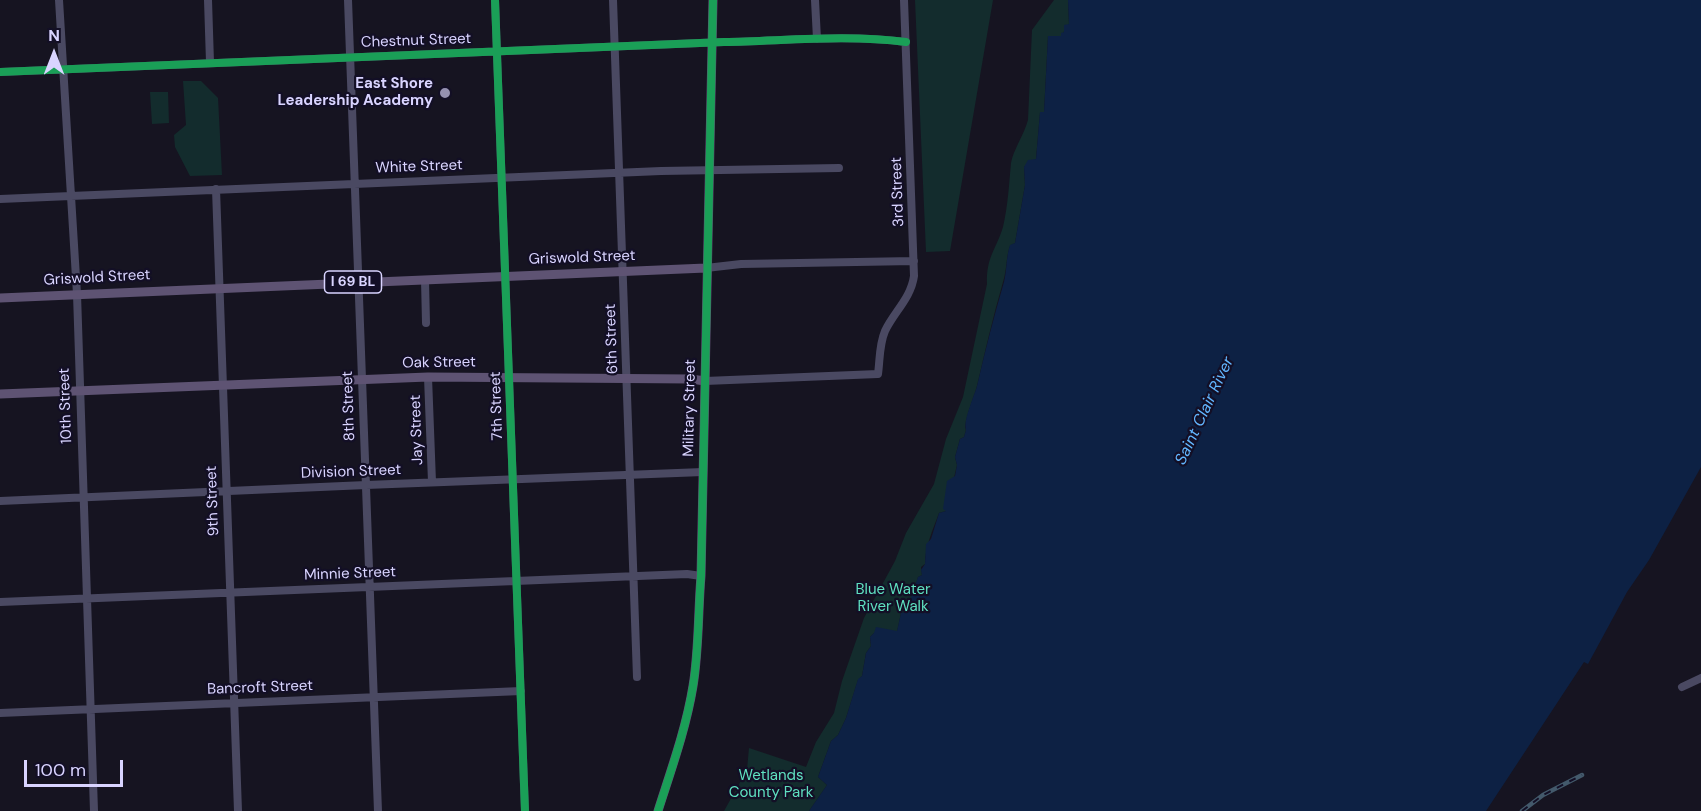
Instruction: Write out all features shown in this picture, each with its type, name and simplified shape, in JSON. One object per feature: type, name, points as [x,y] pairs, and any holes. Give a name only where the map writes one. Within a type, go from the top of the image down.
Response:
[{"type":"main road","name":"Military Street","points":[[658,811],[679,745],[693,687],[701,576],[713,0]]},
{"type":"main road","name":"Griswold Street","points":[[0,298],[706,268]]},
{"type":"main road","name":"Oak Street","points":[[0,394],[428,377],[627,378],[705,381]]},
{"type":"street","name":"10th Street","points":[[60,0],[77,294],[94,811]]},
{"type":"street","points":[[208,0],[210,62]]},
{"type":"street","name":"8th Street","points":[[348,0],[378,811]]},
{"type":"street","name":"7th Street","points":[[495,0],[525,811]]},
{"type":"street","name":"6th Street","points":[[613,0],[637,677]]},
{"type":"street","points":[[816,0],[817,39]]},
{"type":"street","name":"3rd Street","points":[[878,374],[882,340],[886,329],[913,287],[914,261],[904,0]]},
{"type":"street","name":"Chestnut Street","points":[[0,72],[817,39],[884,39],[906,42]]},
{"type":"street","name":"White Street","points":[[0,199],[619,173],[839,168]]},
{"type":"street","name":"9th Street","points":[[216,189],[238,811]]},
{"type":"street","name":"Griswold Street","points":[[706,268],[741,264],[914,261]]},
{"type":"street","points":[[425,280],[426,323]]},
{"type":"street","name":"Oak Street","points":[[705,381],[878,374]]},
{"type":"street","name":"Jay Street","points":[[428,377],[432,482]]},
{"type":"street","name":"Division Street","points":[[0,501],[366,484],[703,472]]},
{"type":"street","name":"Minnie Street","points":[[0,602],[687,574],[701,576]]},
{"type":"street","points":[[1682,687],[1701,678]]},
{"type":"street","name":"Bancroft Street","points":[[0,712],[521,691]]},
{"type":"green space","points":[[915,0],[993,0],[950,251],[926,252]]},
{"type":"green space","name":"Blue Water River Walk","points":[[1054,0],[1068,0],[1069,24],[1061,36],[1048,37],[1044,112],[1040,113],[1036,159],[1024,167],[1025,185],[1015,243],[1010,246],[977,386],[967,417],[966,430],[964,437],[960,439],[955,457],[957,465],[946,511],[939,513],[928,544],[925,564],[921,567],[922,575],[918,577],[906,612],[901,613],[897,632],[874,633],[870,637],[871,646],[866,653],[862,676],[858,680],[838,735],[831,741],[818,777],[827,785],[809,811],[724,811],[747,770],[749,748],[806,767],[816,742],[834,713],[842,681],[864,618],[895,561],[906,533],[934,484],[946,439],[963,397],[987,284],[988,267],[1005,219],[1012,158],[1028,120],[1032,30]]},
{"type":"green space","points":[[183,81],[201,81],[218,98],[222,175],[190,176],[175,147],[174,135],[186,125]]},
{"type":"green space","points":[[150,92],[168,92],[169,123],[152,124]]},
{"type":"water","name":"Saint Clair River","points":[[1068,0],[1701,0],[1701,467],[1649,560],[1627,592],[1588,664],[1584,662],[1486,811],[809,811],[827,785],[818,777],[831,741],[838,735],[846,718],[858,679],[862,676],[866,653],[871,646],[870,637],[876,627],[897,631],[901,613],[906,612],[918,577],[922,575],[926,544],[931,539],[939,513],[946,511],[943,509],[947,481],[955,476],[957,465],[955,457],[960,439],[964,437],[966,430],[967,415],[977,386],[1004,282],[1010,245],[1015,243],[1025,185],[1024,167],[1028,160],[1036,159],[1040,112],[1044,112],[1048,36],[1061,36],[1064,32],[1064,25],[1069,24]]},
{"type":"railway","points":[[1522,811],[1543,795],[1582,775]]},
{"type":"cycle path","points":[[495,0],[525,811]]},
{"type":"cycle path","points":[[658,811],[686,718],[693,686],[697,645],[701,576],[713,0]]},
{"type":"cycle path","points":[[0,72],[815,39],[861,38],[906,42]]},
{"type":"place","name":"East Shore Leadership Academy","points":[[445,93]]},
{"type":"park label","name":"Wetlands County Park","points":[[771,784]]}]
